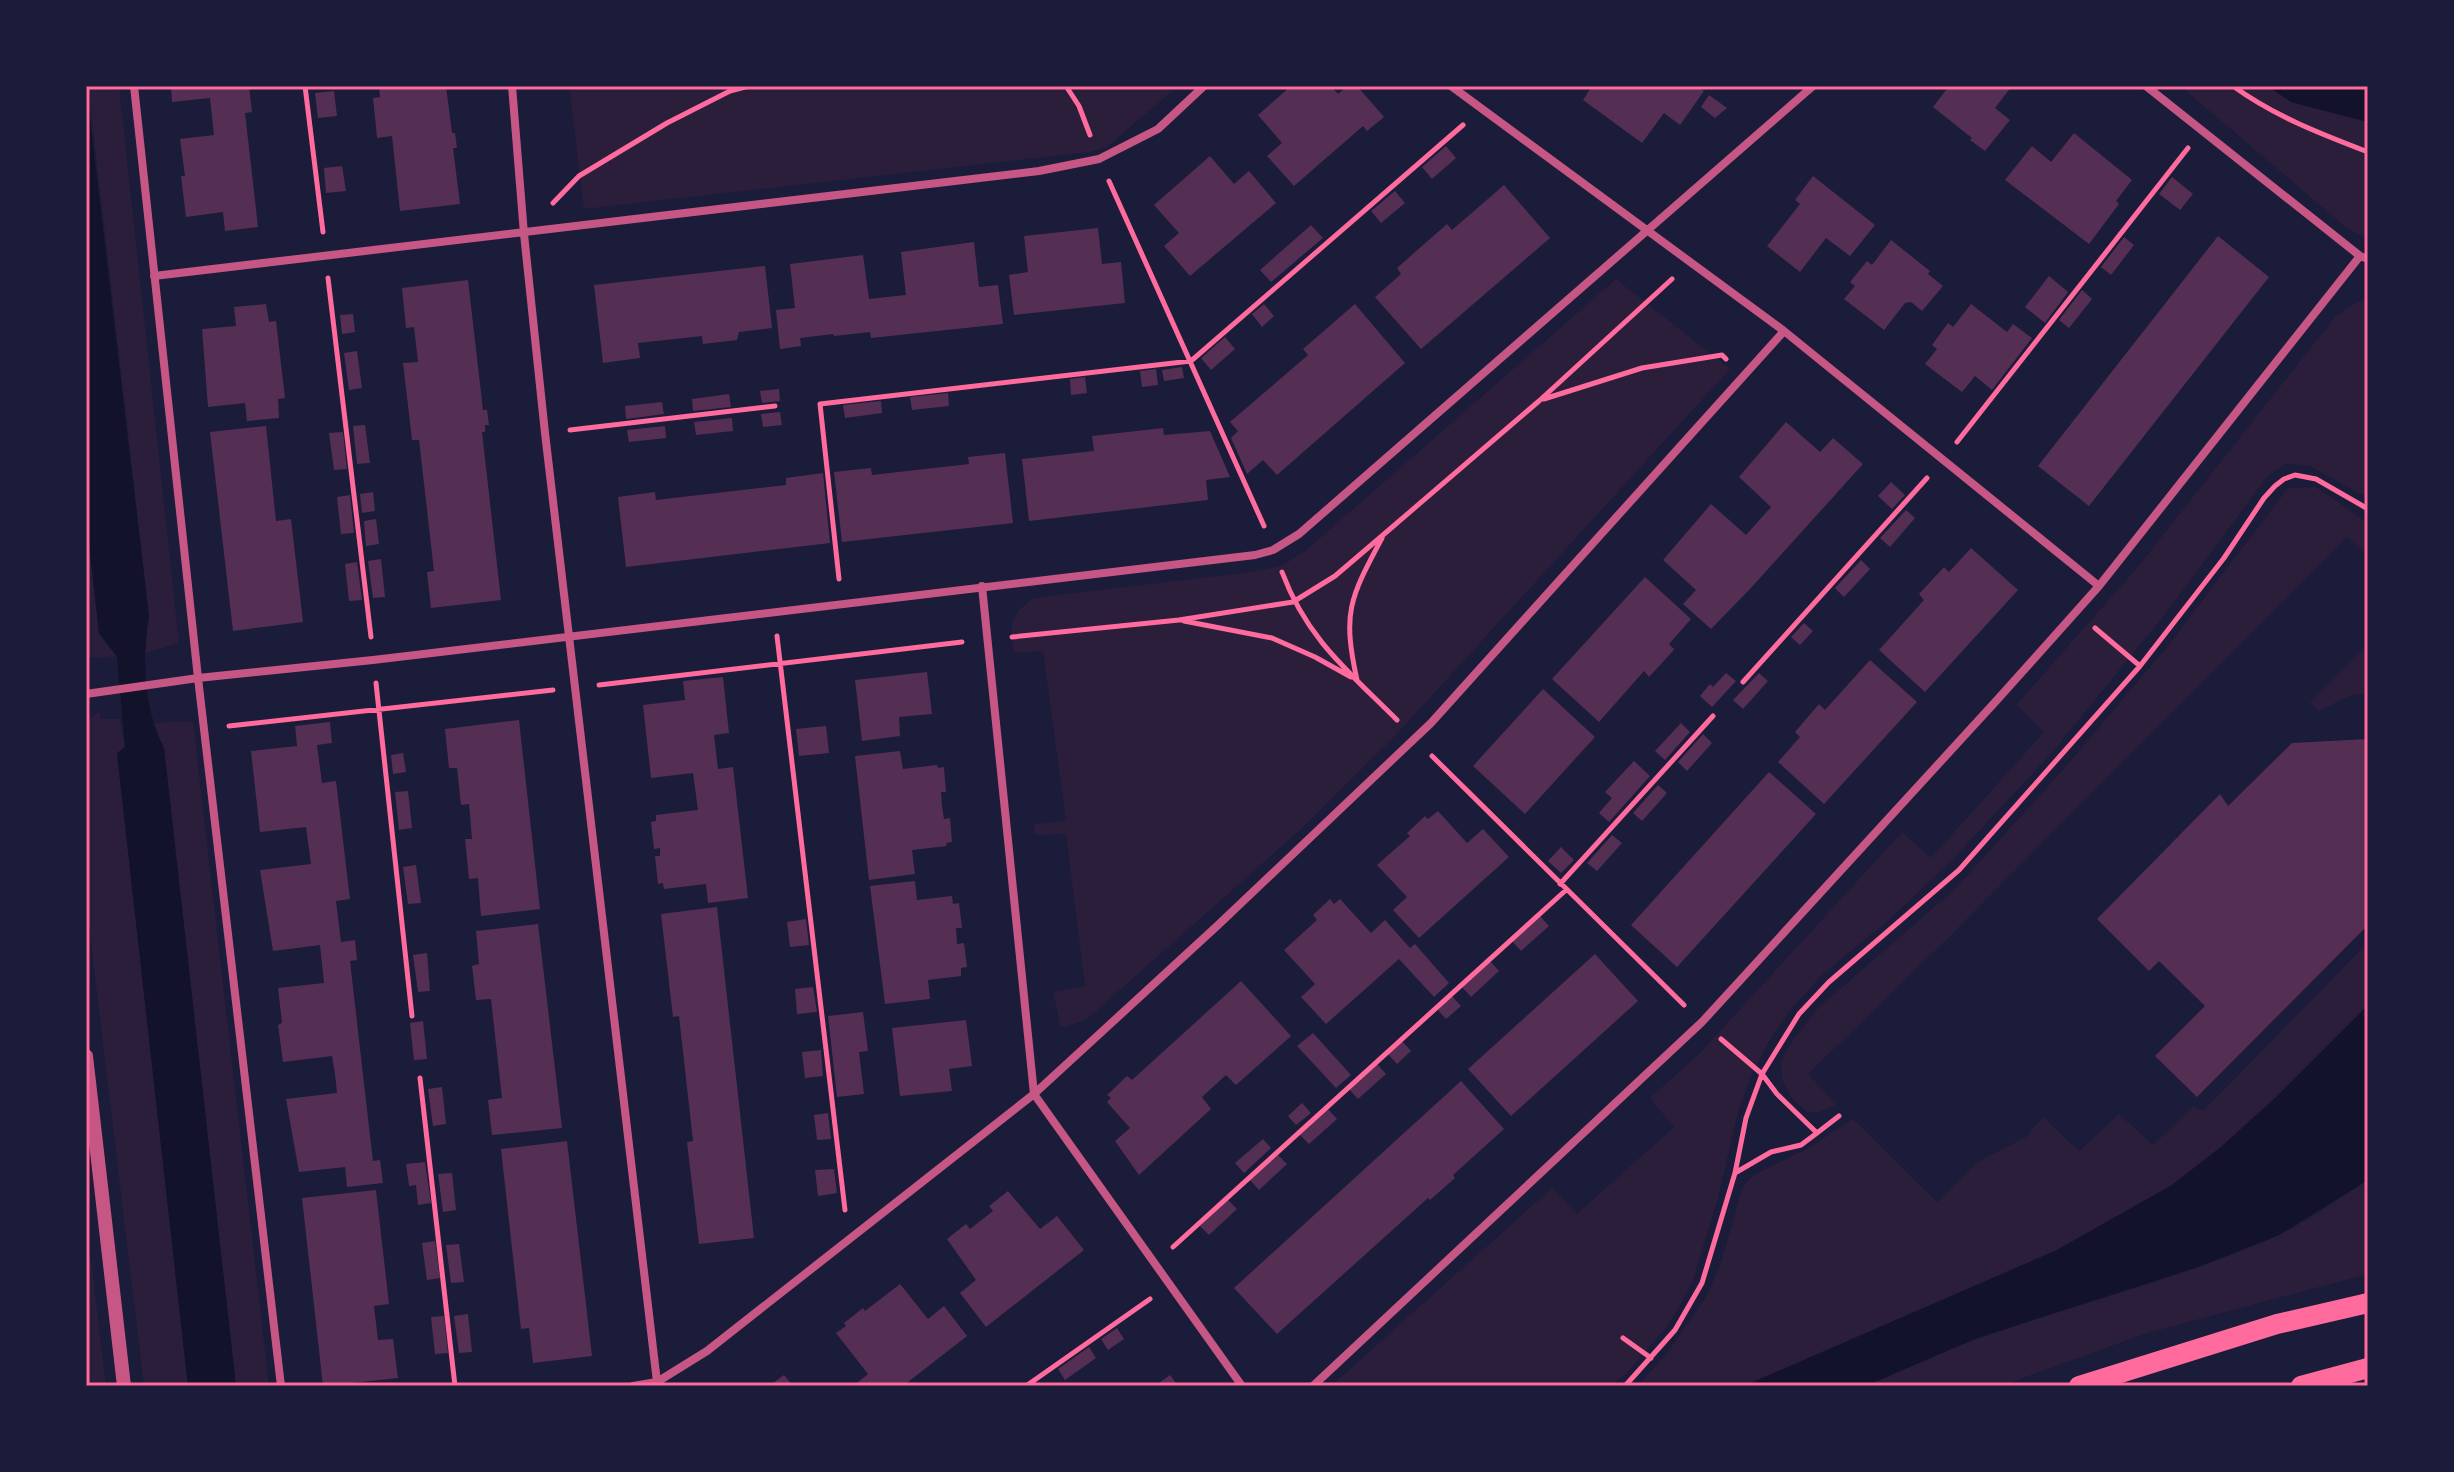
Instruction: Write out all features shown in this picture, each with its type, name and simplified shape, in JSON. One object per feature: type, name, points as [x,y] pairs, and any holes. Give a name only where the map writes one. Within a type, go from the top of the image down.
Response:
[{"type":"main road","points":[[2079,1386],[2277,1324],[2368,1303]]},
{"type":"main road","points":[[2301,1386],[2368,1368]]},
{"type":"street","points":[[134,86],[198,678],[281,1386]]},
{"type":"street","points":[[512,86],[545,433],[657,1382]]},
{"type":"street","points":[[154,276],[1039,171],[1099,159],[1158,129],[1204,86]]},
{"type":"street","points":[[1451,86],[1784,331],[2099,586]]},
{"type":"street","points":[[88,694],[198,678],[1255,555],[1273,550],[1299,534],[1813,86]]},
{"type":"street","points":[[1313,1386],[1702,1022],[2099,586],[2364,257],[2146,86]]},
{"type":"street","points":[[633,1386],[657,1382],[707,1351],[1034,1094],[1431,723],[1784,331]]},
{"type":"street","points":[[982,586],[1034,1094],[1242,1386]]},
{"type":"street","points":[[86,1056],[124,1386]]},
{"type":"path","points":[[305,86],[412,1016]]},
{"type":"path","points":[[524,234],[579,176],[667,123],[730,91],[749,86]]},
{"type":"path","points":[[1066,86],[1079,106],[1099,159],[1191,361],[1293,602],[1314,636],[1566,890],[1702,1022],[1762,1074],[1777,1094],[1817,1133]]},
{"type":"path","points":[[2233,86],[2313,131],[2368,152]]},
{"type":"path","points":[[842,603],[820,404],[1191,361],[1482,109]]},
{"type":"path","points":[[1743,682],[1943,459],[2202,130]]},
{"type":"path","points":[[1539,401],[1642,368],[1722,355],[1727,359],[1763,316]]},
{"type":"path","points":[[545,433],[775,406]]},
{"type":"path","points":[[1625,1386],[1675,1330],[1702,1283],[1735,1173],[1746,1118],[1762,1074],[1777,1046],[1809,1003],[1829,982],[1959,870],[2140,666],[2224,558],[2264,498],[2284,479],[2295,475],[2316,479],[2368,509]]},
{"type":"path","points":[[1357,681],[1348,629],[1351,602],[1383,535]]},
{"type":"path","points":[[775,611],[849,1239]]},
{"type":"path","points":[[2076,612],[2140,666]]},
{"type":"path","points":[[1179,620],[1272,638],[1315,657],[1357,681]]},
{"type":"path","points":[[1560,884],[1713,716]]},
{"type":"path","points":[[1155,1263],[1566,890]]},
{"type":"path","points":[[420,1078],[455,1386]]},
{"type":"path","points":[[1735,1173],[1771,1152],[1801,1145],[1839,1116]]},
{"type":"path","points":[[1026,1386],[1170,1285]]},
{"type":"path","points":[[1623,1338],[1651,1358]]},
{"type":"shaded area","points":[[86,86],[149,616],[145,650],[146,683],[152,716],[164,748],[236,1386],[188,1386],[117,753],[125,747],[117,657],[99,633],[86,517]]},
{"type":"shaded area","points":[[88,86],[119,86],[179,643],[143,654],[149,616]]},
{"type":"shaded area","points":[[569,86],[1178,86],[1107,147],[1090,152],[584,209]]},
{"type":"shaded area","points":[[2180,86],[2268,86],[2291,102],[2368,122],[2368,239],[2347,228]]},
{"type":"shaded area","points":[[2268,86],[2368,86],[2368,122],[2291,102]]},
{"type":"shaded area","points":[[1616,279],[1730,369],[1396,735],[1302,828],[1087,1019],[1066,1027],[1060,1025],[1053,992],[1085,986],[1066,834],[1035,835],[1034,824],[1066,821],[1043,651],[1014,653],[1012,627],[1016,615],[1034,598],[1281,566],[1304,552]]},
{"type":"shaded area","points":[[2368,298],[2368,498],[2310,466],[2285,464],[2266,478],[2170,608],[2055,749],[1952,860],[1890,919],[1822,975],[1792,1008],[1769,1041],[1750,1078],[1693,1280],[1668,1325],[1626,1374],[1610,1386],[1331,1386],[1552,1188],[1577,1214],[1674,1127],[1650,1098],[1700,1053],[1902,832],[1931,858],[2044,732],[2016,705],[2137,568],[2335,317]]},
{"type":"shaded area","points":[[2316,487],[2368,523],[2368,556],[2347,537],[1944,942],[1808,1074],[1837,1104],[1817,1113],[1807,1112],[1793,1100],[1782,1080],[1781,1061],[1818,1008],[1954,890],[2061,772],[2167,647],[2288,488]]},
{"type":"shaded area","points":[[86,517],[99,633],[117,657],[86,658]]},
{"type":"shaded area","points":[[2368,645],[2368,693],[2349,696],[2319,711],[2310,703]]},
{"type":"shaded area","points":[[99,711],[101,719],[120,719],[125,747],[117,754],[188,1386],[144,1386],[86,901],[86,723]]},
{"type":"shaded area","points":[[193,722],[269,1386],[236,1386],[164,748],[152,724]]},
{"type":"shaded area","points":[[2368,942],[2368,1005],[2274,1099],[2221,1147],[2172,1185],[2057,1250],[1744,1386],[1638,1386],[1668,1352],[1706,1297],[1721,1263],[1743,1186],[1754,1175],[1805,1150],[1853,1119],[1937,1202],[1979,1161],[2026,1137],[2043,1117],[2079,1151],[2119,1114],[2153,1145],[2193,1106],[2203,1111]]},
{"type":"shaded area","points":[[2368,1005],[2368,1180],[2277,1236],[2198,1267],[1977,1338],[1866,1386],[1744,1386],[2057,1250],[2172,1185],[2221,1147],[2274,1099]]},
{"type":"shaded area","points":[[2368,1180],[2368,1274],[2147,1333],[2001,1386],[1866,1386],[1966,1343],[2224,1258],[2310,1218]]},
{"type":"shaded area","points":[[86,1248],[91,1261],[106,1386],[86,1386]]},
{"type":"building","points":[[171,86],[249,86],[252,112],[245,113],[258,227],[225,231],[223,212],[186,217],[180,139],[214,135],[210,98],[172,102]]},
{"type":"building","points":[[379,86],[446,86],[457,148],[453,148],[460,204],[400,211],[392,136],[377,138],[373,98],[380,97]]},
{"type":"building","points":[[1291,86],[1331,86],[1338,94],[1348,86],[1357,86],[1384,117],[1367,131],[1363,126],[1294,186],[1267,156],[1282,143],[1258,115]]},
{"type":"building","points":[[1592,86],[1696,86],[1704,91],[1680,125],[1664,113],[1642,143],[1583,100]]},
{"type":"building","points":[[1949,86],[2012,86],[1995,108],[2010,120],[1985,151],[1933,107]]},
{"type":"building","points":[[334,91],[337,116],[318,118],[315,93]]},
{"type":"building","points":[[1709,95],[1727,108],[1715,118],[1701,107]]},
{"type":"building","points":[[2074,133],[2132,180],[2116,201],[2119,204],[2089,244],[2005,180],[2032,146],[2051,162]]},
{"type":"building","points":[[1446,146],[1456,158],[1432,179],[1422,167]]},
{"type":"building","points":[[1210,156],[1234,184],[1249,171],[1276,203],[1190,276],[1164,246],[1179,233],[1154,205]]},
{"type":"building","points":[[342,166],[346,191],[326,193],[324,168]]},
{"type":"building","points":[[1813,176],[1875,225],[1850,256],[1826,238],[1800,272],[1767,246],[1800,204],[1795,200]]},
{"type":"building","points":[[2172,177],[2193,194],[2180,210],[2159,194]]},
{"type":"building","points":[[1504,185],[1550,238],[1421,349],[1375,297],[1401,274],[1397,268],[1447,224],[1452,230]]},
{"type":"building","points":[[1395,191],[1405,203],[1381,223],[1371,211]]},
{"type":"building","points":[[1311,225],[1323,238],[1271,282],[1260,270]]},
{"type":"building","points":[[1098,228],[1102,264],[1121,262],[1125,303],[1014,315],[1009,275],[1028,272],[1024,236]]},
{"type":"building","points":[[2218,236],[2269,277],[2089,506],[2038,466]]},
{"type":"building","points":[[2124,237],[2134,245],[2111,275],[2101,267]]},
{"type":"building","points":[[1891,240],[1930,271],[1928,274],[1943,286],[1922,311],[1911,302],[1905,303],[1884,330],[1844,299],[1855,286],[1850,282],[1867,261],[1872,265]]},
{"type":"building","points":[[974,242],[979,287],[998,285],[1003,324],[871,338],[870,332],[833,334],[800,338],[801,346],[780,349],[776,310],[795,308],[790,264],[863,255],[869,299],[906,295],[901,252]]},
{"type":"building","points":[[765,266],[772,328],[739,332],[737,340],[703,344],[702,336],[638,343],[640,358],[603,363],[594,285]]},
{"type":"building","points":[[2049,276],[2068,292],[2045,323],[2025,307]]},
{"type":"building","points":[[468,280],[483,410],[487,410],[489,425],[485,425],[485,432],[482,432],[501,600],[431,608],[427,572],[434,571],[419,440],[412,440],[403,363],[418,362],[414,327],[406,328],[402,288]]},
{"type":"building","points":[[2082,290],[2092,299],[2069,328],[2059,320]]},
{"type":"building","points":[[266,304],[269,322],[276,321],[285,398],[278,399],[279,418],[247,421],[245,403],[208,407],[202,329],[236,326],[234,307]]},
{"type":"building","points":[[1264,304],[1274,316],[1262,327],[1252,314]]},
{"type":"building","points":[[1355,304],[1405,363],[1277,475],[1263,460],[1247,474],[1231,438],[1238,431],[1230,422],[1308,355],[1303,349]]},
{"type":"building","points":[[1971,304],[2007,332],[2013,324],[2032,338],[1992,390],[1975,376],[1962,392],[1925,364],[1937,349],[1932,345],[1948,323],[1953,327]]},
{"type":"building","points":[[353,314],[355,332],[342,334],[340,315]]},
{"type":"building","points":[[1225,337],[1235,349],[1211,370],[1201,358]]},
{"type":"building","points":[[357,351],[362,388],[349,390],[344,353]]},
{"type":"building","points":[[1182,367],[1184,378],[1164,381],[1162,370]]},
{"type":"building","points":[[1156,369],[1158,385],[1142,387],[1140,371]]},
{"type":"building","points":[[1085,377],[1087,393],[1071,395],[1070,379]]},
{"type":"building","points":[[779,389],[780,401],[762,403],[760,391]]},
{"type":"building","points":[[948,393],[949,406],[912,410],[910,397]]},
{"type":"building","points":[[729,394],[731,407],[693,411],[692,399]]},
{"type":"building","points":[[881,401],[882,413],[845,418],[843,405]]},
{"type":"building","points":[[662,402],[664,414],[626,419],[625,406]]},
{"type":"building","points":[[780,412],[782,425],[763,427],[761,414]]},
{"type":"building","points":[[732,418],[733,431],[696,435],[694,422]]},
{"type":"building","points":[[1786,422],[1820,452],[1833,438],[1863,464],[1711,629],[1683,604],[1696,590],[1663,560],[1711,504],[1746,535],[1771,507],[1739,477]]},
{"type":"building","points":[[365,425],[370,463],[357,464],[353,426]]},
{"type":"building","points":[[266,426],[276,521],[291,519],[303,622],[233,631],[210,432]]},
{"type":"building","points":[[665,426],[666,438],[629,442],[627,430]]},
{"type":"building","points":[[1163,428],[1164,435],[1210,431],[1230,477],[1206,480],[1208,500],[1029,521],[1022,459],[1094,451],[1092,436]]},
{"type":"building","points":[[343,432],[347,469],[334,470],[329,433]]},
{"type":"building","points":[[1005,453],[1013,523],[842,542],[834,472],[871,468],[872,475],[969,464],[968,457]]},
{"type":"building","points":[[823,473],[830,543],[626,567],[618,497],[655,492],[656,500],[786,485],[786,478]]},
{"type":"building","points":[[1891,482],[1905,495],[1892,509],[1878,496]]},
{"type":"building","points":[[373,492],[375,511],[362,513],[360,494]]},
{"type":"building","points":[[350,495],[354,533],[341,534],[337,497]]},
{"type":"building","points":[[1906,510],[1915,518],[1890,547],[1880,538]]},
{"type":"building","points":[[376,519],[379,544],[366,546],[364,521]]},
{"type":"building","points":[[1971,548],[2018,590],[1925,692],[1879,650],[1924,600],[1919,594],[1944,567],[1949,572]]},
{"type":"building","points":[[381,559],[385,597],[373,598],[368,561]]},
{"type":"building","points":[[1861,560],[1870,569],[1844,597],[1835,588]]},
{"type":"building","points":[[357,562],[362,600],[349,601],[345,564]]},
{"type":"building","points":[[1645,577],[1691,619],[1669,644],[1673,651],[1649,677],[1644,671],[1599,722],[1552,679]]},
{"type":"building","points":[[1804,623],[1813,631],[1800,645],[1791,637]]},
{"type":"building","points":[[1870,660],[1917,702],[1824,804],[1778,762],[1800,737],[1795,732],[1819,704],[1825,710]]},
{"type":"building","points":[[927,672],[932,714],[899,717],[900,736],[862,741],[855,680]]},
{"type":"building","points":[[1726,673],[1736,681],[1712,707],[1700,696]]},
{"type":"building","points":[[1759,673],[1768,681],[1743,709],[1733,700]]},
{"type":"building","points":[[723,677],[729,733],[714,735],[718,769],[733,767],[748,898],[708,903],[706,884],[664,889],[663,883],[658,884],[655,856],[660,856],[660,848],[654,849],[651,822],[656,821],[656,815],[698,810],[693,773],[651,778],[643,705],[685,700],[683,681]]},
{"type":"building","points":[[1543,689],[1595,737],[1525,814],[1473,766]]},
{"type":"building","points":[[519,720],[540,909],[481,916],[478,878],[469,879],[465,839],[472,839],[469,804],[461,805],[457,768],[449,768],[445,729]]},
{"type":"building","points":[[330,722],[332,743],[317,745],[322,783],[336,781],[350,899],[336,901],[341,942],[355,940],[357,960],[350,961],[369,1127],[373,1161],[380,1160],[383,1183],[347,1187],[345,1167],[299,1172],[286,1099],[337,1093],[335,1074],[332,1056],[283,1062],[278,1025],[282,1023],[278,988],[324,983],[320,945],[273,951],[260,870],[311,864],[306,827],[260,832],[251,751],[297,746],[295,726]]},
{"type":"building","points":[[1681,723],[1690,732],[1665,760],[1655,751]]},
{"type":"building","points":[[826,726],[829,753],[799,756],[796,729]]},
{"type":"building","points":[[1703,734],[1712,743],[1687,771],[1678,762]]},
{"type":"building","points":[[2368,739],[2368,925],[2197,1097],[2155,1056],[2205,1006],[2159,961],[2149,971],[2097,919],[2220,794],[2228,806],[2292,743]]},
{"type":"building","points":[[900,751],[903,769],[944,767],[946,792],[941,792],[942,806],[944,819],[950,818],[952,842],[946,843],[947,846],[912,850],[915,874],[869,880],[855,756]]},
{"type":"building","points":[[403,753],[406,772],[393,774],[391,755]]},
{"type":"building","points":[[1634,761],[1650,776],[1609,822],[1599,813],[1612,798],[1605,792]]},
{"type":"building","points":[[1769,772],[1816,814],[1677,967],[1631,925]]},
{"type":"building","points":[[1658,785],[1667,793],[1642,821],[1633,813]]},
{"type":"building","points":[[408,791],[412,828],[399,830],[395,792]]},
{"type":"building","points":[[1438,811],[1467,843],[1483,829],[1509,857],[1419,938],[1393,910],[1407,897],[1377,865],[1410,836],[1407,833],[1425,816],[1428,819]]},
{"type":"building","points":[[1612,835],[1622,843],[1597,871],[1587,863]]},
{"type":"building","points":[[1561,847],[1574,860],[1561,873],[1548,861]]},
{"type":"building","points":[[416,865],[421,903],[408,904],[403,867]]},
{"type":"building","points":[[915,881],[917,900],[952,896],[953,904],[959,903],[962,928],[956,928],[957,944],[964,943],[967,967],[961,968],[961,976],[928,980],[930,999],[885,1004],[870,886]]},
{"type":"building","points":[[1330,899],[1334,904],[1340,899],[1371,933],[1385,920],[1410,948],[1415,944],[1449,983],[1434,997],[1399,959],[1326,1024],[1301,997],[1315,984],[1284,950],[1317,920],[1313,915]]},
{"type":"building","points":[[717,907],[754,1238],[699,1244],[687,1142],[693,1141],[679,1016],[673,1017],[661,914]]},
{"type":"building","points":[[1540,916],[1549,926],[1521,951],[1512,941]]},
{"type":"building","points":[[806,919],[809,945],[790,947],[787,922]]},
{"type":"building","points":[[538,924],[562,1128],[492,1135],[488,1100],[502,1098],[491,999],[476,1000],[472,966],[479,964],[476,931]]},
{"type":"building","points":[[427,953],[430,991],[418,992],[413,955]]},
{"type":"building","points":[[1595,954],[1638,1001],[1511,1116],[1468,1069]]},
{"type":"building","points":[[1490,961],[1499,971],[1471,997],[1462,987]]},
{"type":"building","points":[[1241,981],[1291,1036],[1236,1085],[1226,1075],[1202,1097],[1211,1109],[1139,1175],[1115,1141],[1130,1128],[1107,1102],[1111,1098],[1107,1095],[1127,1076],[1132,1080]]},
{"type":"building","points":[[813,987],[817,1012],[797,1014],[795,989]]},
{"type":"building","points":[[1452,996],[1461,1006],[1446,1019],[1437,1009]]},
{"type":"building","points":[[863,1012],[868,1051],[859,1052],[864,1094],[837,1097],[828,1016]]},
{"type":"building","points":[[966,1020],[972,1066],[949,1069],[952,1091],[900,1096],[892,1028]]},
{"type":"building","points":[[423,1021],[427,1059],[414,1060],[410,1023]]},
{"type":"building","points":[[1313,1033],[1351,1075],[1336,1088],[1297,1046]]},
{"type":"building","points":[[1402,1041],[1411,1051],[1397,1064],[1388,1054]]},
{"type":"building","points":[[821,1050],[823,1076],[805,1078],[802,1052]]},
{"type":"building","points":[[1377,1064],[1386,1074],[1358,1099],[1349,1089]]},
{"type":"building","points":[[1461,1081],[1504,1129],[1453,1175],[1455,1178],[1430,1200],[1428,1198],[1277,1334],[1234,1288]]},
{"type":"building","points":[[442,1087],[446,1124],[433,1126],[428,1089]]},
{"type":"building","points":[[1302,1103],[1311,1113],[1296,1125],[1288,1116]]},
{"type":"building","points":[[1328,1109],[1337,1119],[1309,1144],[1300,1135]]},
{"type":"building","points":[[828,1113],[831,1139],[817,1140],[814,1115]]},
{"type":"building","points":[[1263,1139],[1271,1148],[1244,1173],[1235,1163]]},
{"type":"building","points":[[567,1141],[592,1356],[533,1363],[529,1328],[521,1329],[501,1149]]},
{"type":"building","points":[[1278,1155],[1287,1164],[1259,1190],[1250,1180]]},
{"type":"building","points":[[425,1162],[431,1203],[418,1205],[416,1185],[409,1186],[406,1164]]},
{"type":"building","points":[[834,1169],[837,1193],[818,1196],[815,1170]]},
{"type":"building","points":[[452,1173],[456,1210],[443,1212],[438,1174]]},
{"type":"building","points":[[376,1190],[389,1304],[374,1306],[378,1340],[393,1339],[398,1378],[323,1386],[302,1198]]},
{"type":"building","points":[[1008,1191],[1040,1229],[1057,1216],[1084,1250],[986,1327],[960,1293],[976,1280],[947,1239],[966,1224],[970,1229],[993,1211],[989,1206]]},
{"type":"building","points":[[1228,1200],[1237,1209],[1209,1235],[1200,1226]]},
{"type":"building","points":[[435,1241],[440,1278],[427,1280],[422,1243]]},
{"type":"building","points":[[459,1244],[464,1282],[451,1283],[446,1245]]},
{"type":"building","points":[[900,1284],[928,1319],[944,1306],[967,1336],[903,1386],[853,1386],[868,1374],[836,1333],[863,1308],[865,1311]]},
{"type":"building","points":[[468,1314],[472,1352],[459,1353],[454,1316]]},
{"type":"building","points":[[444,1316],[448,1353],[435,1354],[431,1317]]},
{"type":"building","points":[[1117,1328],[1124,1339],[1108,1350],[1101,1339]]},
{"type":"building","points":[[1089,1347],[1096,1358],[1065,1380],[1058,1369]]},
{"type":"building","points":[[784,1375],[793,1386],[769,1386]]},
{"type":"building","points":[[1170,1375],[1178,1386],[1155,1386]]}]
